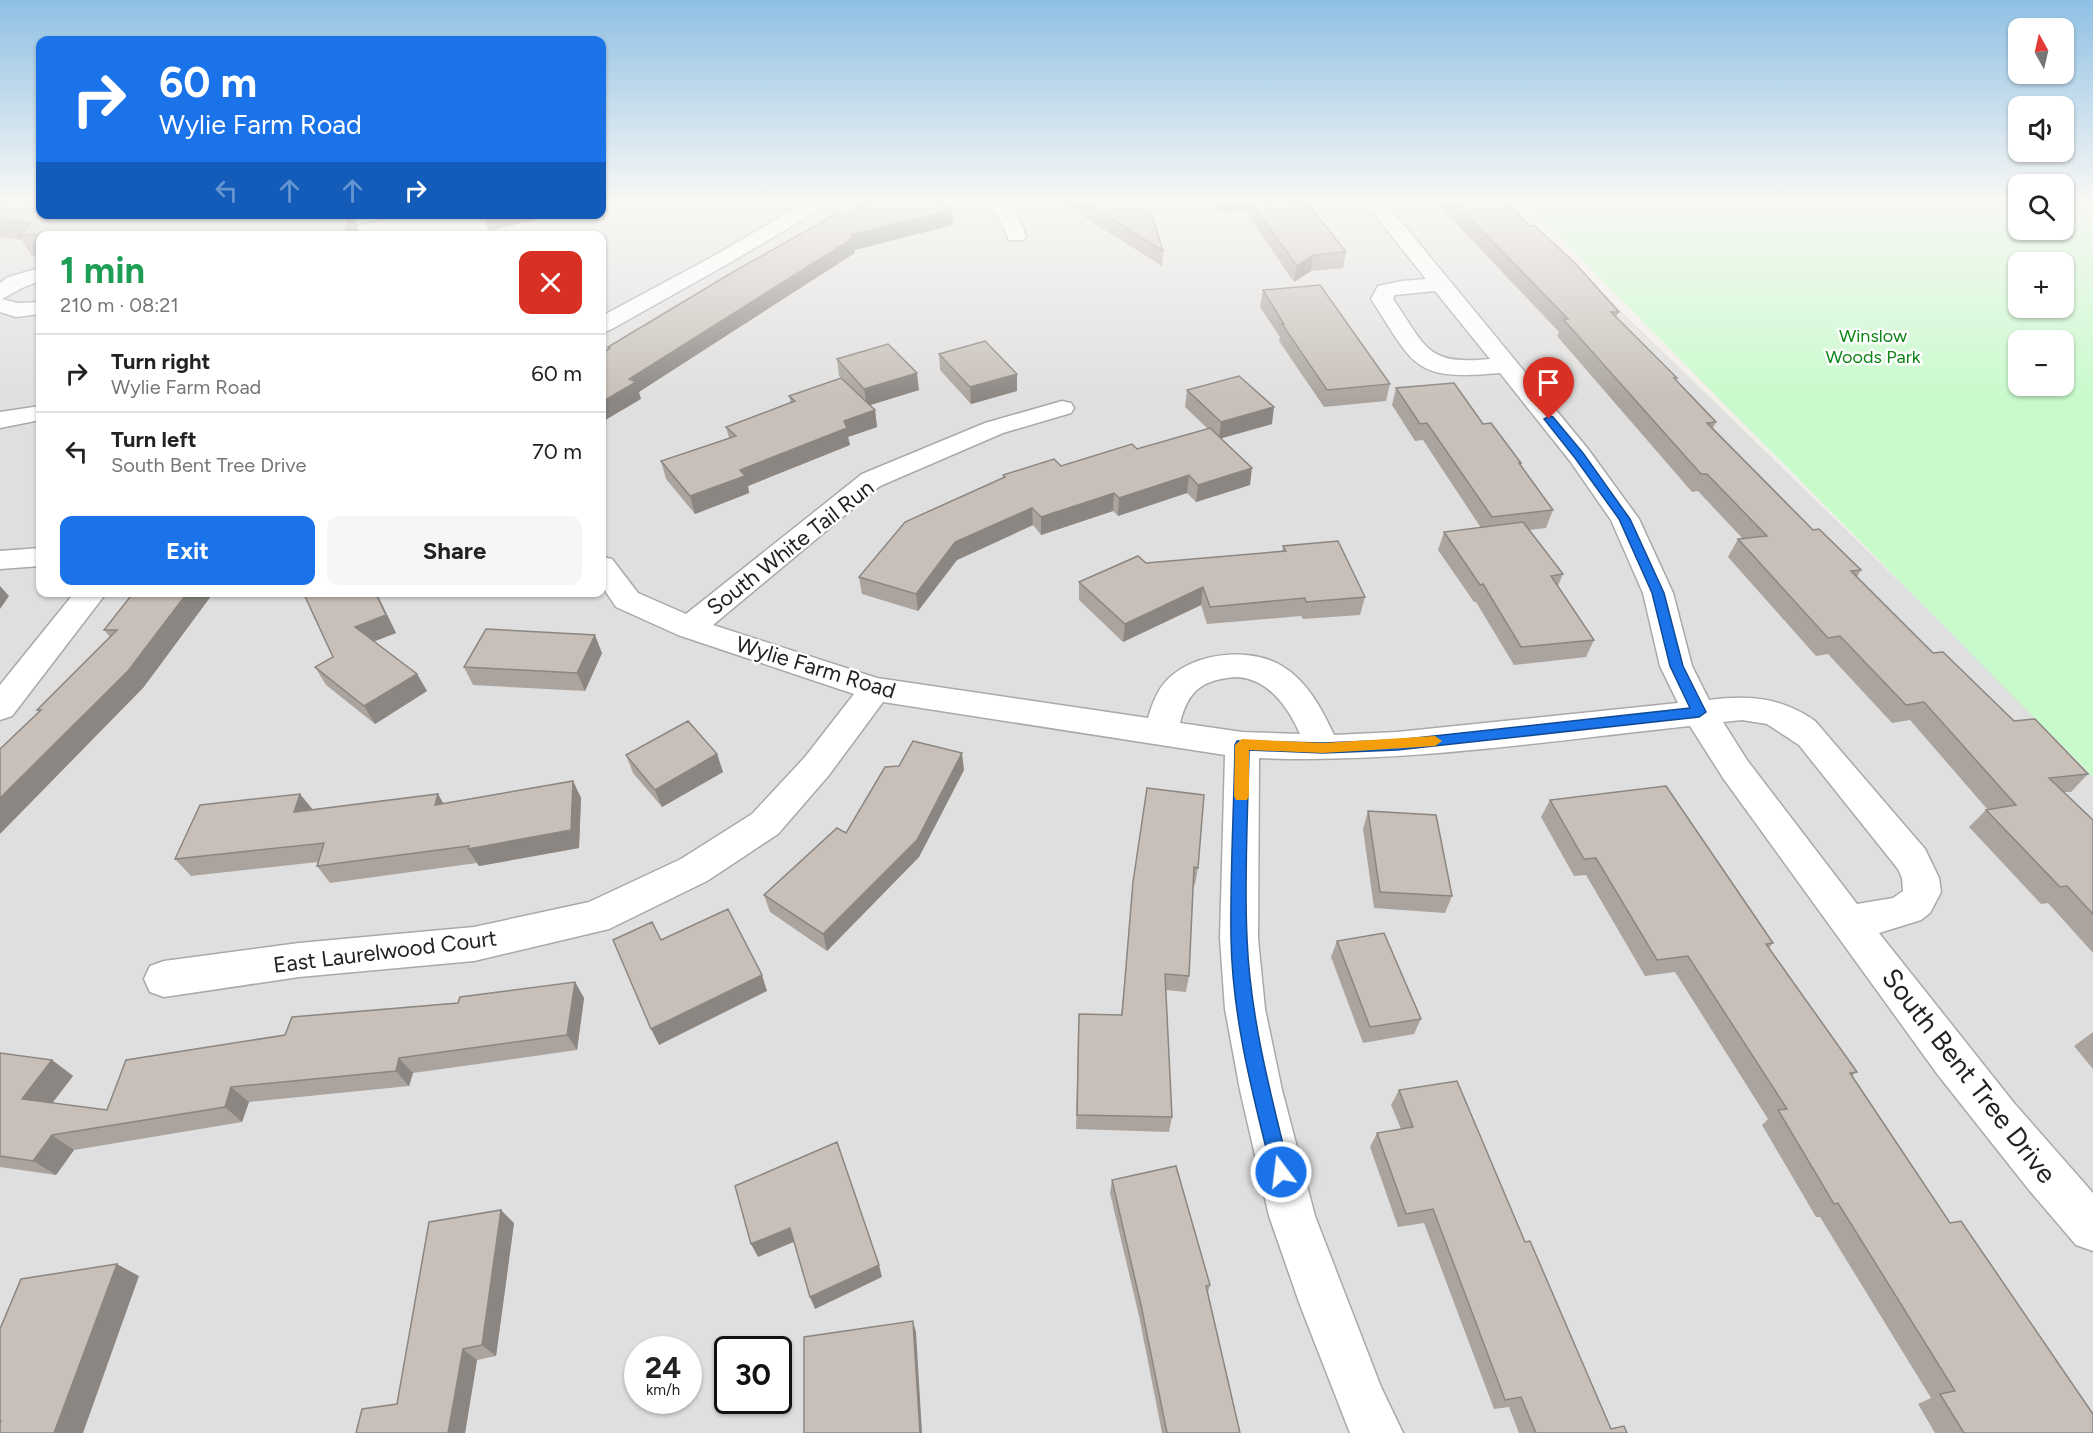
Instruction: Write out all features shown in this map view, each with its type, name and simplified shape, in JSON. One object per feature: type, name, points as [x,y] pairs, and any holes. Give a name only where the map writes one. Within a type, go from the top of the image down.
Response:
[{"type":"street","points":[[606,323],[705,268]]},
{"type":"street","name":"South Bent Tree Drive","points":[[1427,268],[1579,455],[1625,519],[1658,593],[1676,666],[1699,712],[1735,769],[1989,1108],[2093,1228]]},
{"type":"street","points":[[5,285],[36,275]]},
{"type":"street","points":[[1440,284],[1393,288],[1386,291],[1382,299],[1419,354],[1435,364],[1457,368],[1505,365]]},
{"type":"street","points":[[5,311],[36,308]]},
{"type":"street","name":"South White Tail Run","points":[[688,628],[871,480],[994,428],[1062,408]]},
{"type":"street","points":[[0,420],[36,414]]},
{"type":"street","points":[[0,560],[36,557]]},
{"type":"street","name":"Wylie Farm Road","points":[[606,571],[627,600],[688,628],[875,688],[1242,745],[1323,748],[1397,745],[1699,712]]},
{"type":"street","points":[[0,708],[88,597]]},
{"type":"street","points":[[1161,732],[1169,704],[1180,687],[1200,673],[1217,666],[1242,666],[1269,672],[1286,686],[1310,718],[1323,748]]},
{"type":"street","name":"East Laurelwood Court","points":[[165,979],[299,960],[474,944],[595,917],[694,870],[765,824],[816,766],[875,688]]},
{"type":"street","points":[[1699,712],[1759,709],[1780,714],[1797,723],[1811,736],[1912,860],[1922,875],[1923,888],[1918,900],[1908,910],[1849,921]]},
{"type":"street","points":[[1242,745],[1239,939],[1245,1008],[1261,1090],[1292,1216],[1362,1403],[1377,1433]]},
{"type":"shaded area","points":[[0,268],[36,268],[36,597],[606,597],[606,268],[1577,268],[2093,770],[2093,1433],[0,1433]]},
{"type":"green space","name":"Winslow Woods Park","points":[[1590,268],[2008,268],[2008,318],[2074,318],[2074,268],[2093,268],[2093,777]]},
{"type":"building","points":[[740,268],[806,268],[629,379],[636,382],[606,400],[606,350],[610,348],[608,347]]},
{"type":"building","points":[[1518,268],[1579,268],[1619,312],[1611,312],[1677,378],[1674,378],[1716,422],[1707,423],[1813,530],[1819,529],[1861,570],[1851,571],[1933,653],[1943,652],[2014,721],[2035,719],[2088,774],[2049,778],[2093,820],[2093,914],[2067,886],[2060,887],[1986,810],[2016,805],[1924,702],[1906,705],[1840,636],[1828,638],[1738,539],[1767,536],[1707,474],[1701,474],[1563,319],[1568,319]]},
{"type":"building","points":[[1320,285],[1390,384],[1327,390],[1282,324],[1284,324],[1263,290]]},
{"type":"building","points":[[985,341],[1017,374],[970,387],[939,354]]},
{"type":"building","points":[[888,344],[917,373],[864,389],[837,359]]},
{"type":"building","points":[[1239,376],[1274,407],[1221,422],[1187,390]]},
{"type":"building","points":[[841,378],[875,410],[844,421],[847,428],[740,470],[745,476],[690,496],[661,461],[736,436],[726,427],[795,401],[789,396]]},
{"type":"building","points":[[1454,383],[1483,424],[1491,423],[1553,510],[1492,517],[1427,423],[1420,424],[1396,388]]},
{"type":"building","points":[[1210,428],[1252,468],[1198,485],[1189,475],[1119,498],[1114,493],[1041,517],[1032,508],[955,542],[916,594],[859,577],[905,522],[1005,477],[1003,475],[1054,459],[1061,466],[1132,444],[1137,449]]},
{"type":"building","points":[[1523,522],[1563,574],[1551,576],[1594,640],[1521,647],[1483,584],[1480,585],[1444,532]]},
{"type":"building","points":[[1338,541],[1365,597],[1306,602],[1305,598],[1210,607],[1203,587],[1125,624],[1079,582],[1138,556],[1146,563],[1286,551],[1283,546]]},
{"type":"building","points":[[130,597],[184,597],[128,671],[0,798],[0,749],[41,710],[37,710],[117,630],[104,630]]},
{"type":"building","points":[[305,597],[377,597],[386,615],[355,627],[417,674],[364,706],[315,667],[333,657]]},
{"type":"building","points":[[486,629],[595,635],[577,673],[464,667]]},
{"type":"building","points":[[688,721],[717,754],[655,790],[626,755]]},
{"type":"building","points":[[913,741],[962,753],[917,840],[823,934],[764,895],[837,828],[846,833],[885,767],[899,766]]},
{"type":"building","points":[[573,781],[571,830],[468,849],[469,846],[317,866],[324,843],[175,859],[200,805],[300,794],[294,812],[438,794],[435,805]]},
{"type":"building","points":[[1666,786],[1773,943],[1766,944],[1857,1072],[1850,1073],[1950,1223],[1961,1221],[2093,1414],[2093,1433],[1964,1433],[1940,1394],[1955,1391],[1838,1203],[1834,1204],[1778,1110],[1787,1109],[1688,956],[1657,960],[1596,858],[1584,859],[1550,800]]},
{"type":"building","points":[[1147,788],[1204,795],[1198,868],[1194,867],[1189,976],[1165,974],[1172,1117],[1077,1115],[1079,1014],[1122,1015],[1133,882]]},
{"type":"building","points":[[1368,811],[1436,815],[1452,896],[1380,892]]},
{"type":"building","points":[[728,909],[762,975],[651,1029],[613,940],[652,922],[661,940]]},
{"type":"building","points":[[1384,933],[1421,1019],[1370,1027],[1337,941]]},
{"type":"building","points":[[575,982],[567,1035],[399,1058],[396,1071],[231,1087],[225,1107],[52,1135],[33,1161],[0,1156],[0,1053],[52,1060],[22,1099],[107,1110],[126,1060],[285,1035],[292,1017],[458,1003],[460,997]]},
{"type":"building","points":[[1457,1081],[1525,1242],[1530,1241],[1611,1429],[1624,1426],[1627,1433],[1536,1433],[1521,1397],[1505,1400],[1433,1209],[1406,1214],[1377,1133],[1413,1127],[1399,1090]]},
{"type":"building","points":[[837,1142],[879,1265],[810,1297],[790,1228],[751,1244],[735,1186]]},
{"type":"building","points":[[1176,1166],[1210,1285],[1206,1286],[1240,1433],[1167,1433],[1112,1180]]},
{"type":"building","points":[[501,1210],[482,1345],[463,1349],[448,1433],[356,1433],[362,1409],[397,1404],[429,1222]]},
{"type":"building","points":[[117,1264],[54,1433],[0,1433],[0,1329],[21,1279]]},
{"type":"building","points":[[913,1321],[920,1433],[804,1433],[804,1337]]},
{"type":"slow traffic","points":[[1241,796],[1242,745],[1323,748],[1435,741]]},
{"type":"route","points":[[1281,1172],[1261,1090],[1245,1008],[1239,939],[1242,745],[1323,748],[1397,745],[1699,712],[1676,666],[1658,593],[1625,519],[1579,455],[1549,419]]}]
